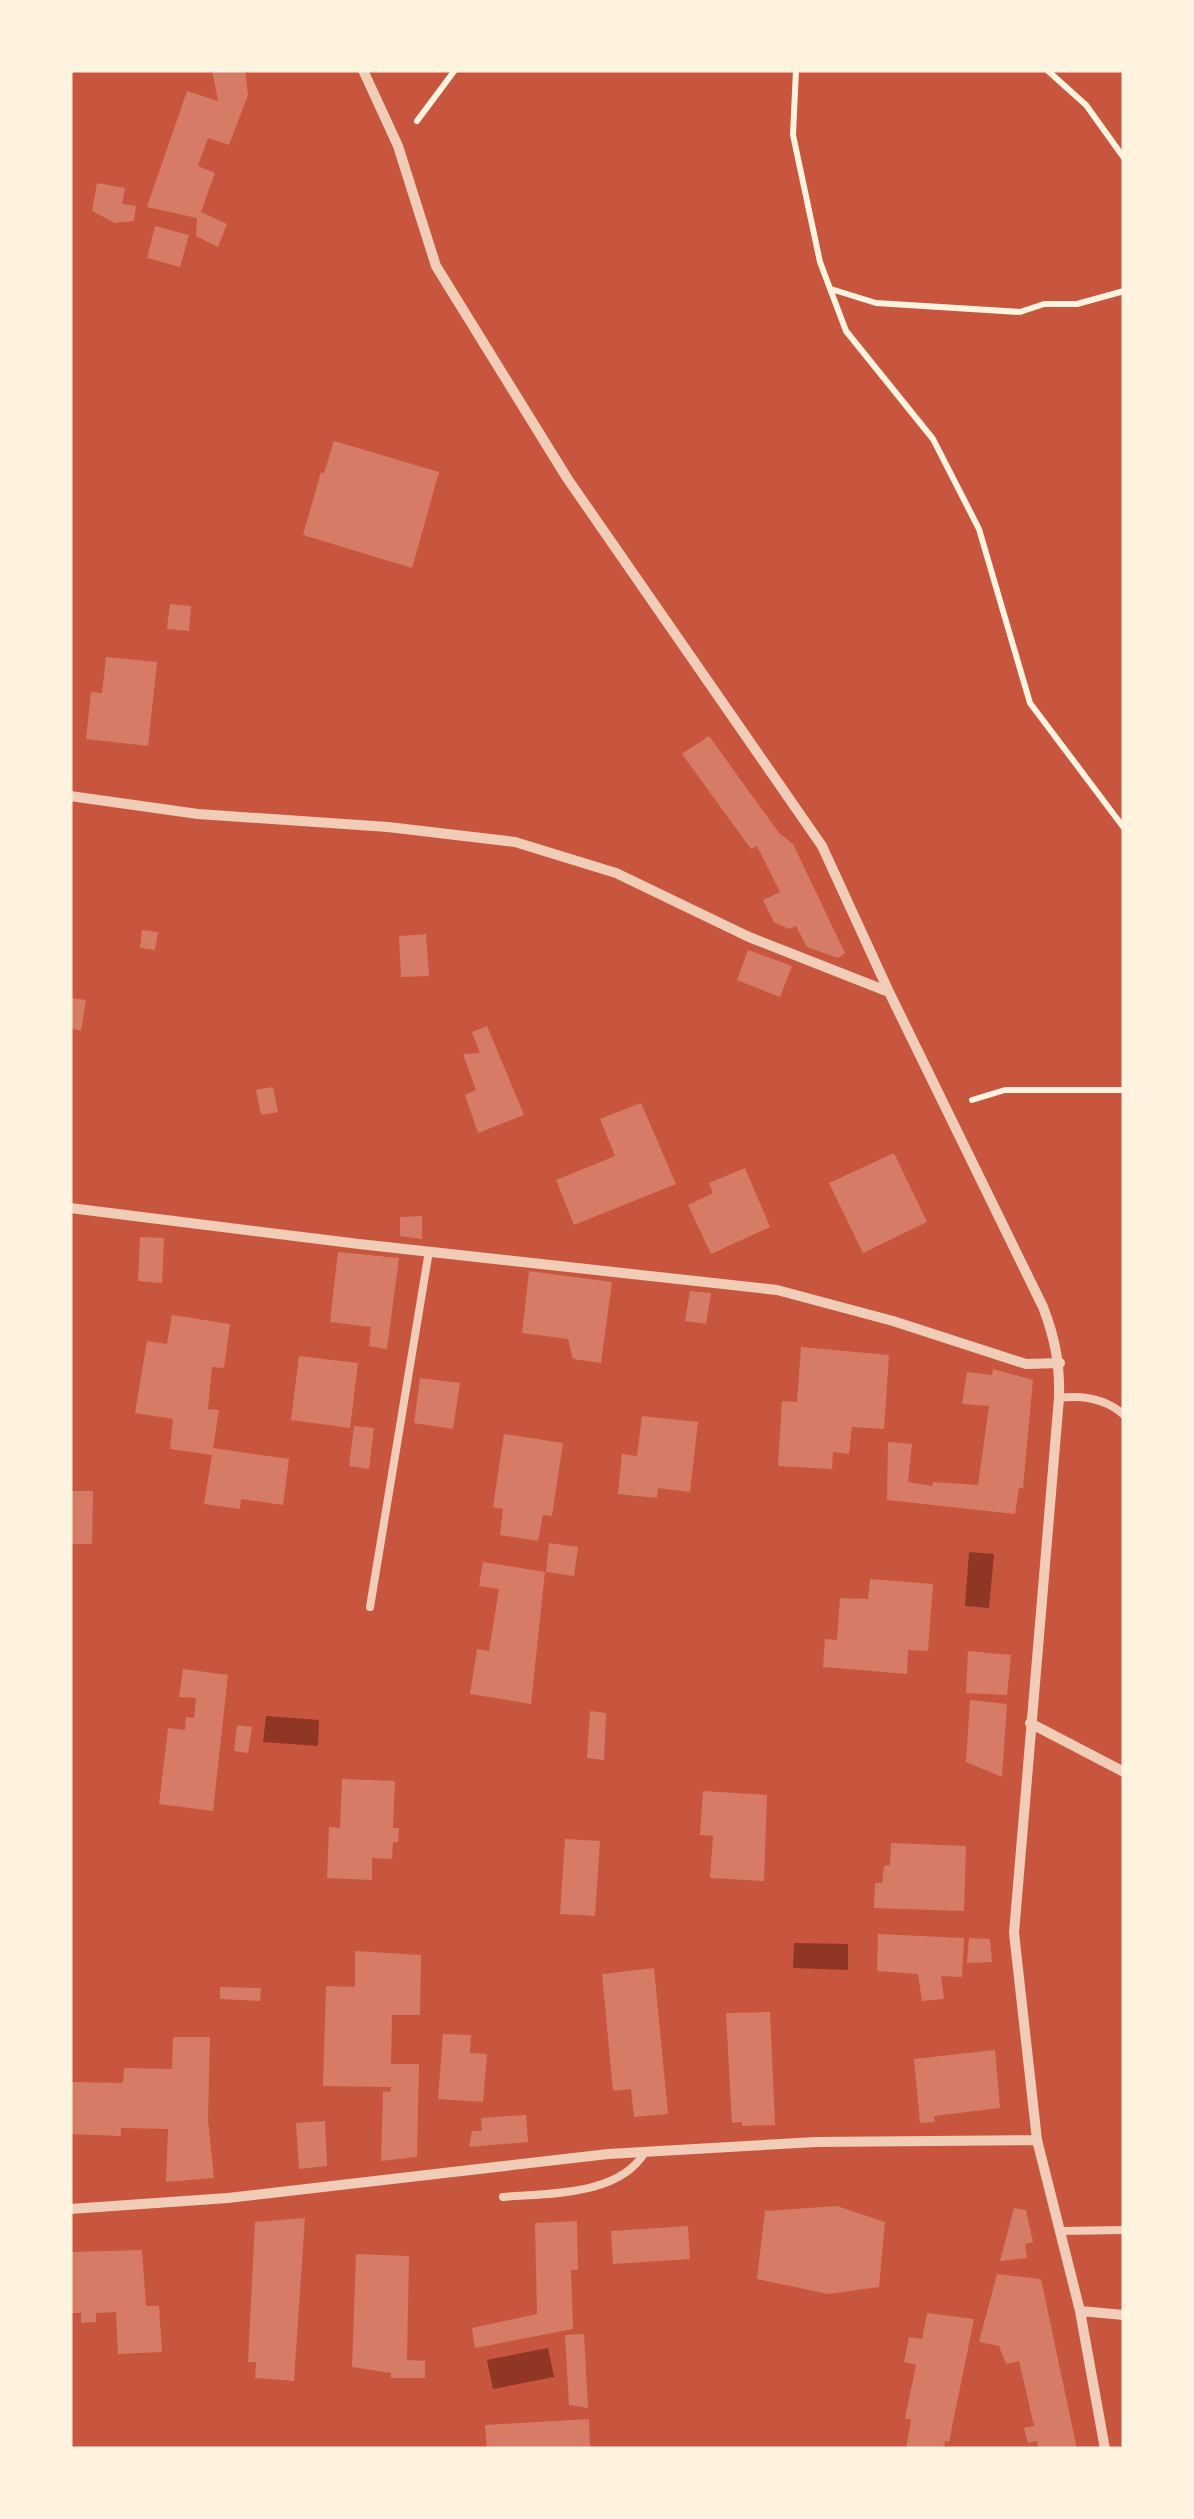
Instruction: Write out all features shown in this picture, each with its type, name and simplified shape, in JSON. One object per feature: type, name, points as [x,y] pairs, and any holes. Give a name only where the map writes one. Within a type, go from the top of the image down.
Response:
[{"type":"street","points":[[363,70],[398,146],[436,266],[567,478],[822,846],[1055,1338],[1060,1363],[1059,1398],[1014,1933],[1037,2140],[1080,2311],[1105,2449]]},
{"type":"street","points":[[70,796],[198,814],[405,828],[515,842],[616,873],[749,937],[888,992]]},
{"type":"street","points":[[70,1208],[777,1290],[893,1321],[1026,1364],[1060,1363]]},
{"type":"street","points":[[1030,1723],[1124,1772]]},
{"type":"street","points":[[70,2209],[228,2198],[646,2152],[816,2142],[1037,2140]]},
{"type":"street","points":[[1080,2311],[1124,2315]]},
{"type":"lane","points":[[370,1606],[429,1251]]},
{"type":"lane","points":[[1059,1398],[1084,1395],[1115,1406],[1124,1415]]},
{"type":"lane","points":[[504,2198],[592,2188],[636,2168],[646,2152]]},
{"type":"lane","points":[[1060,2231],[1124,2230]]},
{"type":"path","points":[[398,146],[455,70]]},
{"type":"path","points":[[796,70],[793,135],[820,262],[846,331],[933,439],[979,529],[1030,703],[1124,828]]},
{"type":"path","points":[[1046,70],[1086,105],[1124,158]]},
{"type":"path","points":[[830,288],[876,303],[1002,312],[1020,312],[1044,304],[1078,304],[1124,291]]},
{"type":"path","points":[[945,1108],[1005,1090],[1124,1090]]},
{"type":"shaded area","points":[[969,1552],[994,1554],[989,1608],[965,1606]]},
{"type":"shaded area","points":[[266,1716],[319,1720],[318,1746],[263,1742]]},
{"type":"shaded area","points":[[794,1943],[848,1944],[848,1970],[793,1968]]},
{"type":"shaded area","points":[[548,2348],[554,2377],[493,2389],[487,2360]]},
{"type":"building","points":[[212,70],[245,70],[248,95],[229,145],[208,138],[198,166],[215,173],[201,212],[227,224],[218,247],[196,236],[197,218],[147,207],[187,91],[218,101]]},
{"type":"building","points":[[97,183],[125,188],[122,204],[136,206],[134,221],[115,223],[92,211]]},
{"type":"building","points":[[155,226],[189,235],[180,267],[147,258]]},
{"type":"building","points":[[334,441],[439,472],[412,568],[303,535]]},
{"type":"building","points":[[170,604],[191,606],[189,631],[167,629]]},
{"type":"building","points":[[106,657],[157,662],[148,746],[86,739],[91,692],[102,693]]},
{"type":"building","points":[[709,736],[779,833],[793,844],[845,953],[838,958],[807,947],[796,926],[789,929],[774,922],[763,900],[780,892],[757,846],[751,849],[682,754]]},
{"type":"building","points":[[142,930],[158,932],[155,950],[140,948]]},
{"type":"building","points":[[426,934],[429,976],[401,977],[399,936]]},
{"type":"building","points":[[748,950],[792,966],[780,997],[737,980]]},
{"type":"building","points":[[70,998],[86,1000],[81,1031],[70,1028]]},
{"type":"building","points":[[487,1026],[524,1115],[478,1133],[465,1095],[476,1090],[463,1054],[480,1053],[472,1032]]},
{"type":"building","points":[[273,1087],[278,1112],[261,1115],[256,1090]]},
{"type":"building","points":[[641,1103],[676,1184],[574,1225],[556,1180],[615,1156],[600,1119]]},
{"type":"building","points":[[894,1153],[927,1222],[863,1253],[829,1183]]},
{"type":"building","points":[[745,1168],[770,1227],[711,1254],[688,1205],[713,1193],[709,1183]]},
{"type":"building","points":[[422,1216],[422,1239],[400,1236],[400,1217]]},
{"type":"building","points":[[140,1237],[164,1238],[162,1283],[138,1281]]},
{"type":"building","points":[[338,1252],[399,1258],[387,1349],[369,1346],[371,1327],[330,1322]]},
{"type":"building","points":[[529,1271],[612,1282],[601,1363],[573,1359],[568,1339],[522,1333]]},
{"type":"building","points":[[690,1291],[711,1293],[706,1324],[685,1321]]},
{"type":"building","points":[[172,1315],[230,1324],[224,1368],[212,1367],[208,1409],[219,1410],[213,1448],[289,1459],[283,1505],[241,1499],[240,1509],[204,1504],[212,1455],[170,1449],[173,1419],[135,1413],[147,1341],[167,1344]]},
{"type":"building","points":[[801,1347],[889,1355],[884,1429],[852,1427],[849,1454],[833,1452],[832,1469],[778,1466],[782,1401],[797,1402]]},
{"type":"building","points":[[299,1356],[358,1363],[350,1428],[291,1420]]},
{"type":"building","points":[[993,1369],[1033,1380],[1023,1488],[1019,1488],[1015,1514],[887,1500],[888,1442],[912,1444],[908,1482],[978,1485],[989,1406],[962,1404],[967,1372],[992,1375]]},
{"type":"building","points":[[420,1378],[460,1383],[453,1429],[414,1423]]},
{"type":"building","points":[[642,1416],[698,1422],[690,1492],[658,1488],[657,1498],[618,1494],[622,1454],[637,1456]]},
{"type":"building","points":[[354,1426],[374,1428],[369,1469],[349,1466]]},
{"type":"building","points":[[504,1434],[563,1443],[552,1516],[543,1515],[538,1541],[500,1535],[503,1509],[493,1507]]},
{"type":"building","points":[[70,1491],[93,1491],[92,1544],[70,1544]]},
{"type":"building","points":[[549,1543],[578,1547],[574,1576],[546,1572]]},
{"type":"building","points":[[483,1562],[545,1572],[531,1704],[470,1694],[477,1649],[489,1651],[499,1589],[479,1586]]},
{"type":"building","points":[[870,1579],[933,1584],[928,1651],[908,1650],[907,1674],[823,1667],[825,1639],[837,1640],[840,1598],[868,1599]]},
{"type":"building","points":[[968,1651],[1011,1655],[1007,1695],[966,1693]]},
{"type":"building","points":[[183,1669],[228,1675],[213,1811],[159,1804],[168,1728],[185,1730],[186,1717],[194,1718],[196,1698],[179,1697]]},
{"type":"building","points":[[970,1700],[1007,1704],[1002,1777],[966,1762]]},
{"type":"building","points":[[590,1711],[606,1713],[604,1760],[587,1758]]},
{"type":"building","points":[[237,1725],[252,1727],[248,1753],[234,1751]]},
{"type":"building","points":[[342,1779],[395,1781],[393,1828],[399,1828],[398,1842],[393,1842],[392,1859],[372,1858],[372,1880],[327,1878],[329,1827],[340,1828]]},
{"type":"building","points":[[703,1791],[767,1795],[764,1881],[710,1878],[713,1836],[700,1835]]},
{"type":"building","points":[[565,1839],[600,1841],[595,1916],[560,1914]]},
{"type":"building","points":[[891,1843],[966,1846],[964,1911],[874,1908],[875,1883],[882,1883],[884,1866],[890,1865]]},
{"type":"building","points":[[878,1934],[964,1938],[962,1977],[941,1976],[944,1999],[922,2001],[918,1974],[877,1971]]},
{"type":"building","points":[[969,1938],[990,1939],[992,1962],[967,1963]]},
{"type":"building","points":[[355,1951],[421,1955],[420,2015],[392,2015],[391,2064],[419,2064],[417,2157],[381,2161],[383,2091],[390,2092],[391,2087],[323,2086],[326,1986],[355,1987]]},
{"type":"building","points":[[654,1968],[668,2114],[634,2117],[631,2089],[613,2091],[602,1974]]},
{"type":"building","points":[[220,1987],[261,1988],[260,2001],[220,1999]]},
{"type":"building","points":[[770,2012],[775,2125],[742,2126],[742,2122],[732,2123],[726,2013]]},
{"type":"building","points":[[443,2034],[471,2035],[470,2053],[487,2054],[483,2102],[438,2099]]},
{"type":"building","points":[[173,2037],[210,2037],[208,2120],[214,2178],[166,2182],[168,2129],[121,2128],[121,2136],[70,2134],[70,2082],[123,2083],[124,2068],[172,2069]]},
{"type":"building","points":[[995,2050],[1000,2108],[934,2116],[935,2122],[920,2123],[914,2059]]},
{"type":"building","points":[[526,2115],[528,2142],[469,2147],[472,2131],[482,2131],[481,2118]]},
{"type":"building","points":[[325,2121],[327,2166],[299,2169],[296,2123]]},
{"type":"building","points":[[837,2206],[885,2222],[879,2287],[828,2294],[757,2279],[765,2211]]},
{"type":"building","points":[[1014,2208],[1026,2210],[1033,2242],[1025,2244],[1027,2258],[1000,2261]]},
{"type":"building","points":[[305,2218],[294,2381],[255,2378],[256,2362],[248,2362],[255,2222]]},
{"type":"building","points":[[577,2221],[578,2270],[571,2270],[573,2329],[475,2348],[472,2328],[537,2314],[535,2223]]},
{"type":"building","points":[[688,2226],[690,2259],[613,2264],[611,2231]]},
{"type":"building","points":[[142,2250],[146,2306],[159,2306],[162,2352],[118,2354],[116,2312],[96,2313],[96,2322],[81,2323],[81,2313],[72,2313],[71,2252]]},
{"type":"building","points":[[356,2254],[409,2256],[407,2360],[425,2361],[425,2378],[391,2378],[391,2373],[352,2367]]},
{"type":"building","points":[[997,2274],[1041,2279],[1077,2449],[1039,2449],[1037,2441],[1028,2443],[1024,2428],[1034,2426],[1019,2361],[1006,2364],[999,2346],[979,2342]]},
{"type":"building","points":[[927,2313],[974,2319],[949,2442],[945,2441],[944,2449],[906,2449],[911,2420],[905,2418],[916,2365],[904,2362],[909,2337],[922,2339]]},
{"type":"building","points":[[584,2334],[588,2408],[569,2405],[565,2335]]},
{"type":"building","points":[[589,2419],[590,2449],[487,2449],[485,2425]]}]
